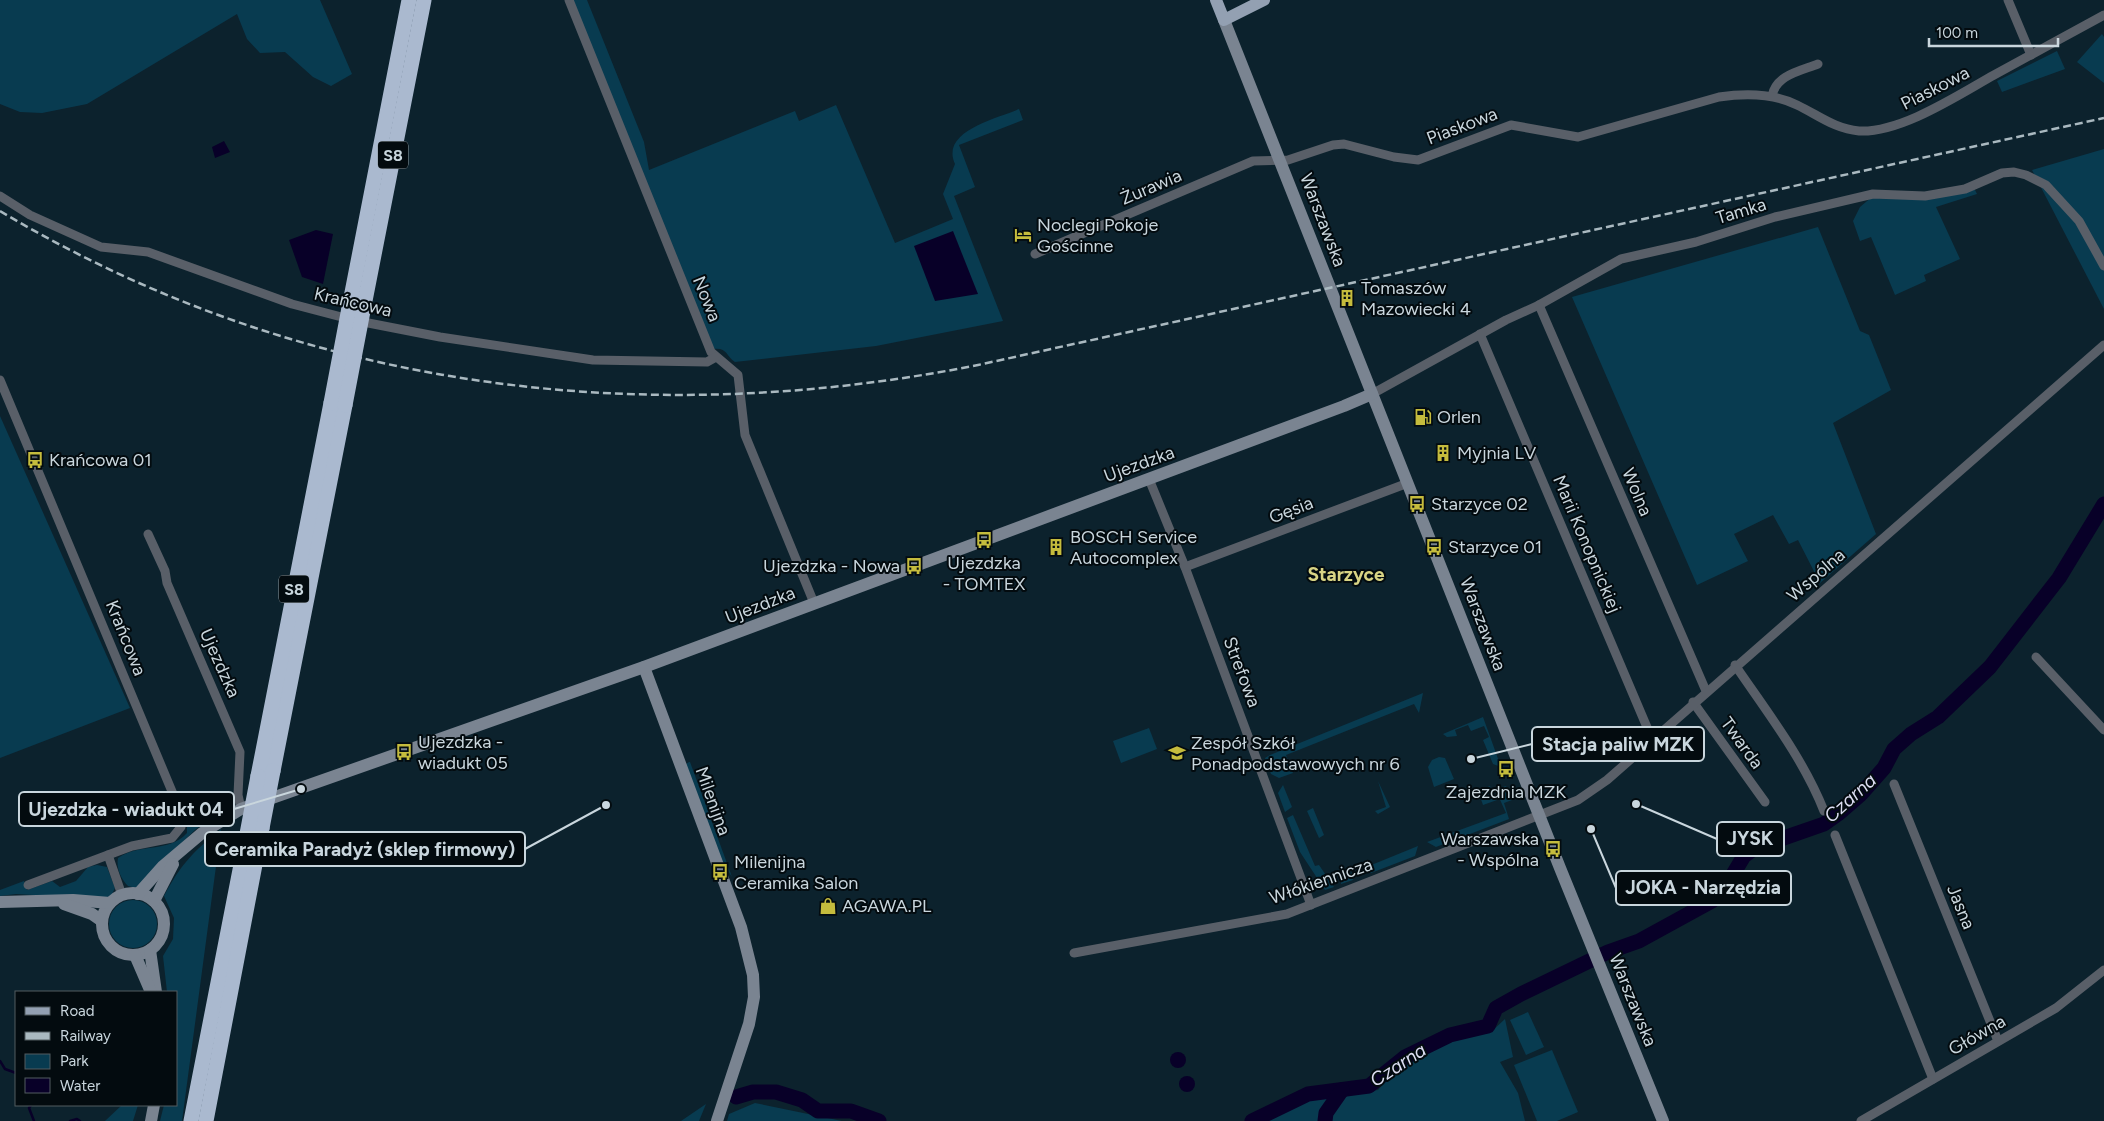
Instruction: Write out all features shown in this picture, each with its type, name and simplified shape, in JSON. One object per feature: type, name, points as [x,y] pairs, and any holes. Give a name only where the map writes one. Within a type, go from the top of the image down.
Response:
[{"type":"highway","name":"S8","points":[[206,1121],[274,771],[409,0]]},
{"type":"highway","name":"S8","points":[[356,309],[424,0]]},
{"type":"highway","name":"S8","points":[[191,1121],[246,834],[338,404]]},
{"type":"main road","name":"Warszawska","points":[[1216,0],[1539,815],[1663,1121]]},
{"type":"main road","points":[[1224,20],[1264,0]]},
{"type":"main road","name":"Ujezdzka","points":[[138,894],[186,846],[217,822],[241,810],[644,667],[1372,394]]},
{"type":"main road","name":"Milenijna","points":[[644,667],[741,927],[753,975],[754,997],[749,1024],[717,1121]]},
{"type":"main road","name":"Ujezdzka","points":[[154,901],[168,871],[186,846]]},
{"type":"main road","points":[[138,894],[154,901],[162,913],[164,926],[159,940],[150,950],[135,955],[126,954],[110,946],[105,938],[102,921],[110,903],[122,895],[138,894]]},
{"type":"main road","points":[[52,901],[92,914],[102,921]]},
{"type":"main road","points":[[0,902],[110,903]]},
{"type":"main road","points":[[150,950],[156,991]]},
{"type":"main road","points":[[135,955],[151,991]]},
{"type":"main road","points":[[151,1121],[154,1106]]},
{"type":"street","name":"Nowa","points":[[569,0],[711,352],[738,375],[745,435],[814,603]]},
{"type":"street","points":[[2008,0],[2031,55]]},
{"type":"street","name":"Piaskowa","points":[[1281,160],[1333,145],[1344,144],[1400,159],[1418,160],[1511,125],[1578,137],[1719,97],[1737,94],[1772,96],[1796,104],[1843,128],[1860,131],[1879,130],[1910,119],[2104,15]]},
{"type":"street","points":[[1772,96],[1773,88],[1779,81],[1818,64]]},
{"type":"street","name":"Żurawia","points":[[1035,254],[1253,161],[1281,160]]},
{"type":"street","name":"Tamka","points":[[1372,394],[1621,259],[1696,242],[1775,217],[1873,194],[1925,196],[1965,189],[2002,173],[2014,172],[2026,175],[2046,185],[2079,221],[2104,266]]},
{"type":"street","name":"Krańcowa","points":[[0,196],[30,215],[72,236],[101,247],[148,252],[292,304],[353,320],[440,337],[593,360],[707,362],[716,357]]},
{"type":"street","name":"Wolna","points":[[1539,305],[1706,691]]},
{"type":"street","name":"Marii Konopnickiej","points":[[1480,334],[1652,739]]},
{"type":"street","name":"Wspólna","points":[[1539,815],[1578,800],[1589,793],[2104,345]]},
{"type":"street","name":"Krańcowa","points":[[0,380],[181,813],[182,827],[172,838],[132,846],[108,855]]},
{"type":"street","name":"Strefowa","points":[[1149,479],[1185,567],[1311,905]]},
{"type":"street","name":"Gęsia","points":[[1185,567],[1408,482]]},
{"type":"street","name":"Ujezdzka","points":[[148,534],[165,571],[166,583],[240,752],[238,780],[241,810]]},
{"type":"street","points":[[2036,657],[2104,730]]},
{"type":"street","points":[[1735,665],[1800,761],[1813,783],[1824,811]]},
{"type":"street","name":"Twarda","points":[[1693,702],[1765,802]]},
{"type":"street","name":"Jasna","points":[[1894,784],[1998,1041]]},
{"type":"street","name":"Włókiennicza","points":[[1074,953],[1287,914],[1539,815]]},
{"type":"street","points":[[1835,835],[1933,1079]]},
{"type":"street","points":[[28,884],[108,855],[122,895]]},
{"type":"street","name":"Główna","points":[[1860,1121],[2065,1002],[2104,970]]},
{"type":"green space","points":[[0,0],[320,0],[352,74],[331,86],[313,77],[285,52],[260,53],[247,39],[237,14],[87,104],[42,113],[20,112],[0,104]]},
{"type":"green space","points":[[573,0],[587,0],[644,142],[649,170],[795,111],[799,121],[836,105],[895,243],[953,219],[943,194],[955,164],[952,153],[955,143],[973,128],[1019,109],[1023,120],[959,145],[975,187],[954,196],[1003,321],[876,346],[735,362],[721,349],[713,349]]},
{"type":"green space","points":[[2102,34],[2104,37],[2104,83],[2077,62]]},
{"type":"green space","points":[[2057,51],[2065,69],[2002,92],[1997,81]]},
{"type":"green space","points":[[2104,149],[2104,309],[2032,170]]},
{"type":"green space","points":[[1974,188],[1977,194],[1936,207],[1960,259],[1924,275],[1926,281],[1895,295],[1871,237],[1860,241],[1853,221],[1860,207],[1873,196]]},
{"type":"green space","points":[[1818,227],[1860,331],[1869,335],[1891,390],[1833,423],[1876,534],[1820,583],[1798,540],[1789,544],[1773,515],[1734,534],[1748,561],[1697,585],[1572,297]]},
{"type":"green space","points":[[0,416],[130,708],[0,758]]},
{"type":"green space","points":[[1423,693],[1419,713],[1414,704],[1286,755],[1293,773],[1279,778],[1271,774],[1265,758],[1270,755]]},
{"type":"green space","points":[[1483,717],[1501,767],[1493,764],[1483,740],[1489,737],[1484,726],[1471,731],[1468,725],[1455,730],[1457,736],[1447,737],[1443,734]]},
{"type":"green space","points":[[1149,728],[1157,749],[1121,763],[1113,741]]},
{"type":"green space","points":[[1439,757],[1445,758],[1454,779],[1434,787],[1428,767],[1432,760]]},
{"type":"green space","points":[[689,762],[732,877],[721,860],[686,764]]},
{"type":"green space","points":[[1378,781],[1390,807],[1378,814],[1375,811],[1386,807]]},
{"type":"green space","points":[[1283,785],[1292,807],[1285,812],[1278,793]]},
{"type":"green space","points":[[1490,786],[1497,800],[1483,805],[1478,791]]},
{"type":"green space","points":[[1506,786],[1512,800],[1504,803],[1509,819],[1436,847],[1427,842],[1506,813],[1497,793],[1500,788]]},
{"type":"green space","points":[[230,807],[196,829],[136,888],[128,886],[123,880],[118,869],[118,858],[126,853],[172,843],[187,833],[187,821]]},
{"type":"green space","points":[[1313,808],[1324,835],[1319,838],[1307,811]]},
{"type":"green space","points":[[1293,815],[1315,866],[1319,865],[1334,887],[1325,890],[1300,852],[1287,818]]},
{"type":"green space","points":[[221,829],[182,1121],[160,1121],[164,1106],[178,1106],[178,991],[167,991],[163,956],[173,939],[174,918],[164,896],[188,859]]},
{"type":"green space","points":[[1418,846],[1415,856],[1371,873],[1364,868]]},
{"type":"green space","points":[[97,865],[107,867],[115,888],[111,896],[101,899],[16,894],[0,896],[0,890],[24,881],[27,890],[52,881],[60,887],[76,881],[88,867]]},
{"type":"green space","points":[[1355,871],[1353,880],[1341,884],[1341,878]]},
{"type":"green space","points":[[133,900],[142,902],[150,907],[155,915],[157,924],[155,933],[150,941],[142,946],[133,948],[124,946],[116,941],[111,933],[109,924],[111,915],[116,907],[124,902]]},
{"type":"green space","points":[[1528,1012],[1544,1047],[1526,1055],[1510,1020]]},
{"type":"green space","points":[[1505,1019],[1513,1057],[1500,1062],[1518,1093],[1525,1121],[1255,1121],[1290,1105],[1338,1095],[1378,1090],[1394,1072],[1452,1039],[1492,1031]]},
{"type":"green space","points":[[1552,1050],[1578,1112],[1557,1121],[1537,1121],[1514,1065]]},
{"type":"green space","points":[[755,1103],[842,1121],[727,1121],[729,1114]]},
{"type":"green space","points":[[706,1104],[699,1121],[681,1121]]},
{"type":"green space","points":[[121,1106],[138,1106],[133,1121],[105,1121]]},
{"type":"water","points":[[224,141],[230,152],[215,158],[212,147]]},
{"type":"water","points":[[316,230],[333,234],[323,284],[302,277],[289,240]]},
{"type":"water","points":[[953,231],[978,294],[935,301],[914,246]]},
{"type":"water","points":[[1178,1052],[1186,1060],[1178,1068],[1170,1060]]},
{"type":"water","points":[[1187,1076],[1195,1084],[1187,1092],[1179,1084]]},
{"type":"waterway","name":"Czarna","points":[[1252,1121],[1308,1094],[1369,1086],[1405,1057],[1450,1035],[1488,1026],[1496,1008],[1521,994],[1608,952],[1639,941],[1712,901],[1723,891],[1744,856],[1755,848],[1824,824],[1838,814],[1861,794],[1884,768],[1894,749],[1911,734],[1938,717],[1990,667],[2059,578],[2104,504]]},
{"type":"waterway","points":[[0,1061],[5,1069],[15,1073]]},
{"type":"waterway","points":[[1325,1121],[1326,1113],[1342,1090]]},
{"type":"waterway","points":[[736,1097],[753,1092],[776,1092],[802,1100],[818,1111],[851,1111],[879,1121]]},
{"type":"waterway","points":[[30,1106],[29,1108],[34,1121]]},
{"type":"waterway","points":[[70,1121],[77,1119],[80,1121]]},
{"type":"railway","points":[[0,211],[114,271],[231,320],[351,356],[474,380],[599,393],[724,394],[851,385],[978,365],[2104,118]]},
{"type":"place","name":"Noclegi Pokoje Gościnne","points":[[1023,235]]},
{"type":"place","name":"Tomaszów Mazowiecki 4","points":[[1347,298]]},
{"type":"place","name":"Orlen","points":[[1423,417]]},
{"type":"place","name":"Myjnia LV","points":[[1443,453]]},
{"type":"place","name":"Krańcowa 01","points":[[35,460]]},
{"type":"place","name":"Starzyce 02","points":[[1417,504]]},
{"type":"place","name":"Ujezdzka - TOMTEX","points":[[984,540]]},
{"type":"place","name":"BOSCH Service Autocomplex","points":[[1056,547]]},
{"type":"place","name":"Starzyce 01","points":[[1434,547]]},
{"type":"place","name":"Ujezdzka - Nowa","points":[[914,566]]},
{"type":"place","name":"Ujezdzka - wiadukt 05","points":[[404,752]]},
{"type":"place","name":"Zespół Szkół Ponadpodstawowych nr 6","points":[[1177,753]]},
{"type":"place","name":"Stacja paliw MZK","points":[[1471,759]]},
{"type":"place","name":"Zajezdnia MZK","points":[[1506,769]]},
{"type":"place","name":"Ujezdzka - wiadukt 04","points":[[301,789]]},
{"type":"place","name":"JYSK","points":[[1636,804]]},
{"type":"place","name":"Ceramika Paradyż (sklep firmowy)","points":[[606,805]]},
{"type":"place","name":"JOKA - Narzędzia","points":[[1591,829]]},
{"type":"place","name":"Warszawska - Wspólna","points":[[1553,849]]},
{"type":"place","name":"Milenijna Ceramika Salon","points":[[720,872]]},
{"type":"place","name":"AGAWA.PL","points":[[828,906]]},
{"type":"district","name":"Starzyce","points":[[1346,574]]}]
